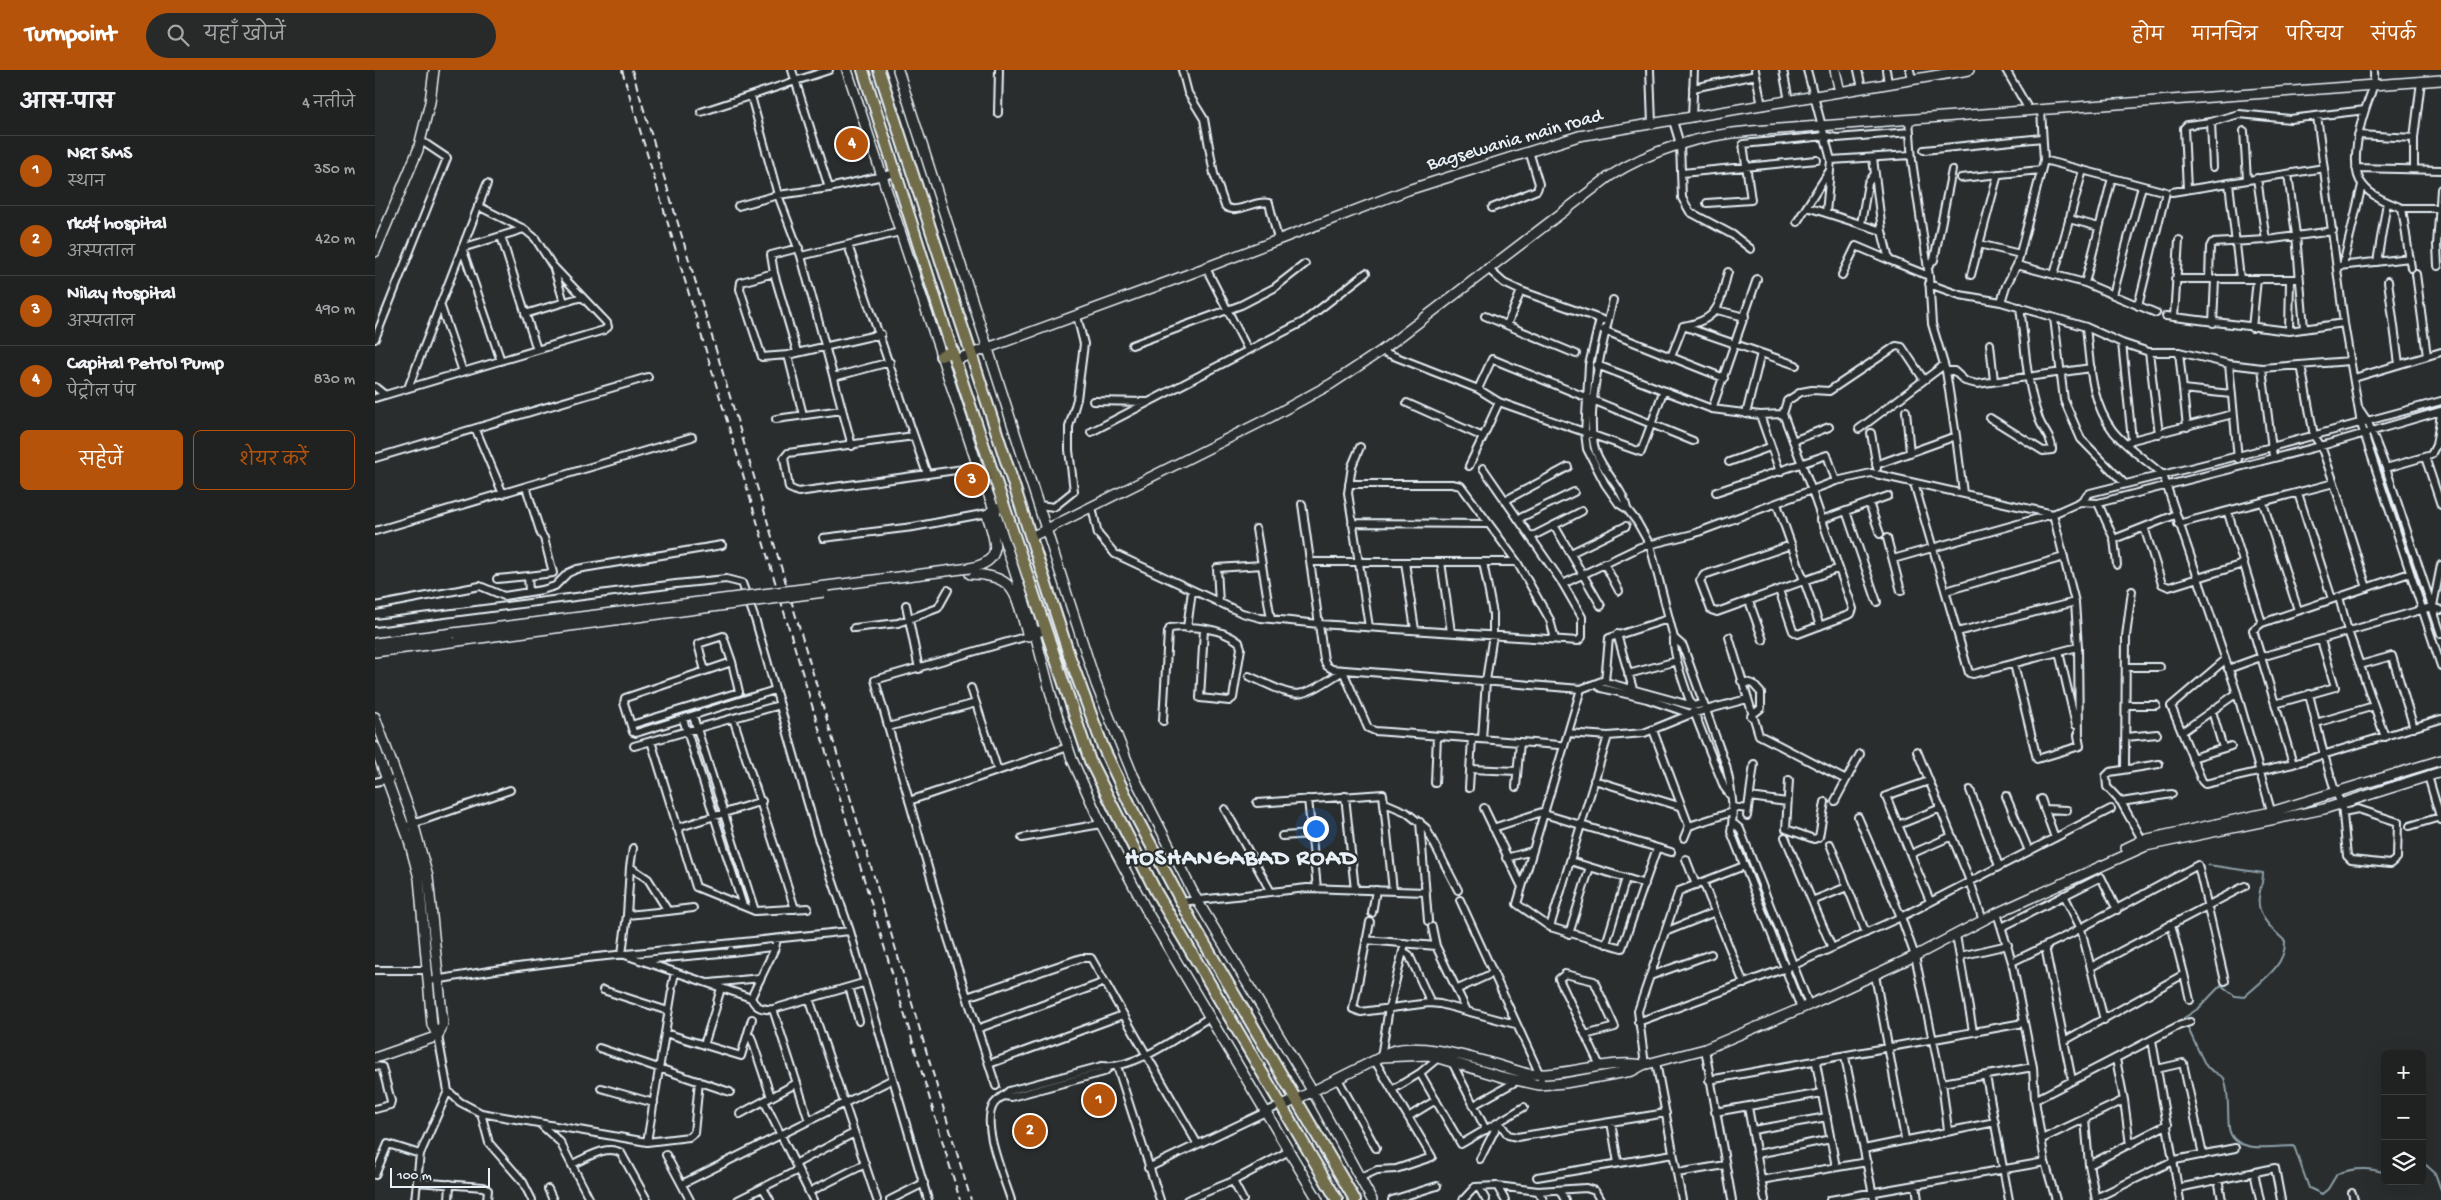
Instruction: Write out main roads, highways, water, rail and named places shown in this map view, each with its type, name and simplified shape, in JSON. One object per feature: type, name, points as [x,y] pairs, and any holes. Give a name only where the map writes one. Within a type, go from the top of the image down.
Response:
[{"type":"main road","points":[[863,70],[954,356],[1090,761],[1156,892],[1218,998],[1274,1109],[1337,1200]]},
{"type":"main road","points":[[879,70],[1031,537],[1103,747],[1116,778],[1181,902],[1355,1200]]},
{"type":"main road","points":[[941,356],[954,356]]},
{"type":"waterway","points":[[2208,865],[2263,873],[2259,897],[2260,910],[2266,922],[2285,941],[2284,950],[2277,965],[2265,979],[2244,997],[2235,996],[2221,985],[2199,1008],[2184,1018],[2207,1067],[2224,1078],[2228,1097],[2229,1128],[2232,1137],[2246,1146],[2294,1146],[2309,1188],[2322,1194],[2328,1189],[2337,1174],[2355,1169],[2381,1172]]},
{"type":"waterway","points":[[2426,1165],[2435,1173],[2441,1190]]},
{"type":"railway","points":[[622,70],[960,1200]]},
{"type":"railway","points":[[632,70],[971,1200]]},
{"type":"place","name":"Capital Petrol Pump","points":[[852,144]]},
{"type":"place","name":"Nilay Hospital","points":[[972,480]]},
{"type":"place","name":"NRT SMS","points":[[1099,1100]]},
{"type":"place","name":"rkdf hospital","points":[[1030,1131]]},
{"type":"district","name":"HOSHANGABAD ROAD","points":[[1241,859]]}]
